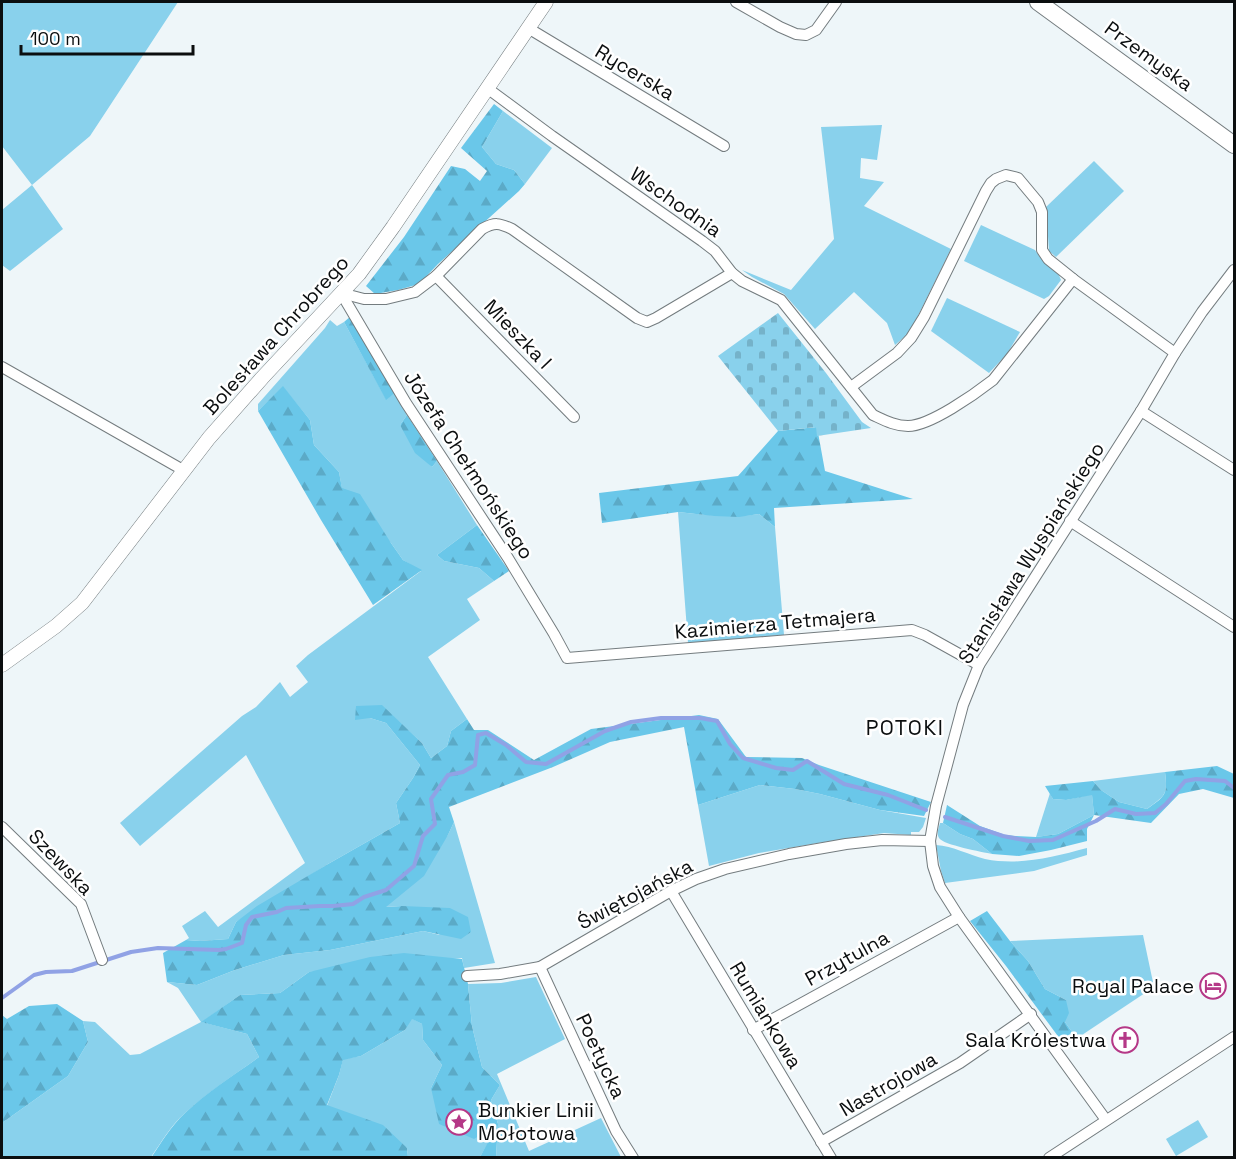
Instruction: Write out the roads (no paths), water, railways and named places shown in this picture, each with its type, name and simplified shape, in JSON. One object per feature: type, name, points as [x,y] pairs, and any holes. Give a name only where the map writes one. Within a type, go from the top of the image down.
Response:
[{"type":"main road","name":"Przemyska","points":[[1038,2],[1055,6],[1234,145]]},
{"type":"street","name":"Bolesława Chrobrego","points":[[2,665],[56,626],[82,603],[183,470],[262,378],[359,274],[546,2]]},
{"type":"street","points":[[736,2],[780,27],[796,34],[806,35],[816,30],[836,2]]},
{"type":"street","name":"Rycerska","points":[[528,28],[724,146]]},
{"type":"street","name":"Wschodnia","points":[[487,88],[702,241],[715,251],[732,273],[742,281],[781,300],[873,415],[893,424],[909,426],[925,422],[979,391],[993,380],[1073,279]]},
{"type":"street","points":[[851,387],[897,353],[911,338],[924,317],[986,191],[996,179],[1006,175],[1018,178],[1038,202],[1042,212],[1041,250],[1048,259],[1175,353]]},
{"type":"street","points":[[341,292],[364,299],[386,299],[415,292],[436,276],[482,229],[491,224],[499,224],[512,229],[638,318],[647,322],[732,273]]},
{"type":"street","name":"Stanisława Wyspiańskiego","points":[[1106,1120],[959,917],[940,887],[933,866],[930,841],[938,797],[963,705],[979,664],[1141,411],[1175,353],[1234,270]]},
{"type":"street","name":"Mieszka I","points":[[436,276],[574,417]]},
{"type":"street","name":"Józefa Chełmońskiego","points":[[341,292],[406,403],[508,558],[567,658]]},
{"type":"street","points":[[2,367],[183,470]]},
{"type":"street","points":[[1141,411],[1234,470]]},
{"type":"street","points":[[1070,521],[1234,627]]},
{"type":"street","name":"Kazimierza Tetmajera","points":[[567,658],[912,630],[925,634],[979,664]]},
{"type":"street","name":"Szewska","points":[[2,827],[81,904],[102,960]]},
{"type":"street","name":"Świętojańska","points":[[467,976],[500,974],[540,967],[671,891],[725,869],[846,844],[882,840],[930,841]]},
{"type":"street","name":"Rumiankowa","points":[[671,891],[831,1158]]},
{"type":"street","name":"Przytulna","points":[[753,1030],[959,917]]},
{"type":"street","name":"Poetycka","points":[[540,967],[616,1131],[633,1158]]},
{"type":"street","name":"Nastrojowa","points":[[821,1142],[960,1063],[1030,1014]]},
{"type":"street","points":[[1048,1158],[1234,1037]]},
{"type":"waterway","points":[[2,998],[34,975],[72,971],[131,952],[158,948],[226,949],[242,943],[246,925],[252,917],[286,908],[353,904],[364,897],[386,890],[414,866],[423,836],[435,824],[431,799],[448,775],[463,772],[475,765],[478,735],[486,733],[506,745],[526,762],[546,764],[605,731],[631,722],[661,718],[700,718],[717,721],[730,744],[743,758],[776,768],[793,770],[807,761],[844,784],[888,795],[926,810]]},
{"type":"waterway","points":[[945,817],[1003,836],[1029,841],[1053,840],[1096,821],[1115,809],[1136,814],[1155,813],[1166,804],[1185,781],[1196,779],[1225,781],[1234,788]]},
{"type":"place","name":"Royal Palace","points":[[1213,986]]},
{"type":"place","name":"Sala Królestwa","points":[[1125,1040]]},
{"type":"place","name":"Bunkier Linii Mołotowa","points":[[459,1122]]},
{"type":"district","name":"POTOKI","points":[[905,728]]}]
